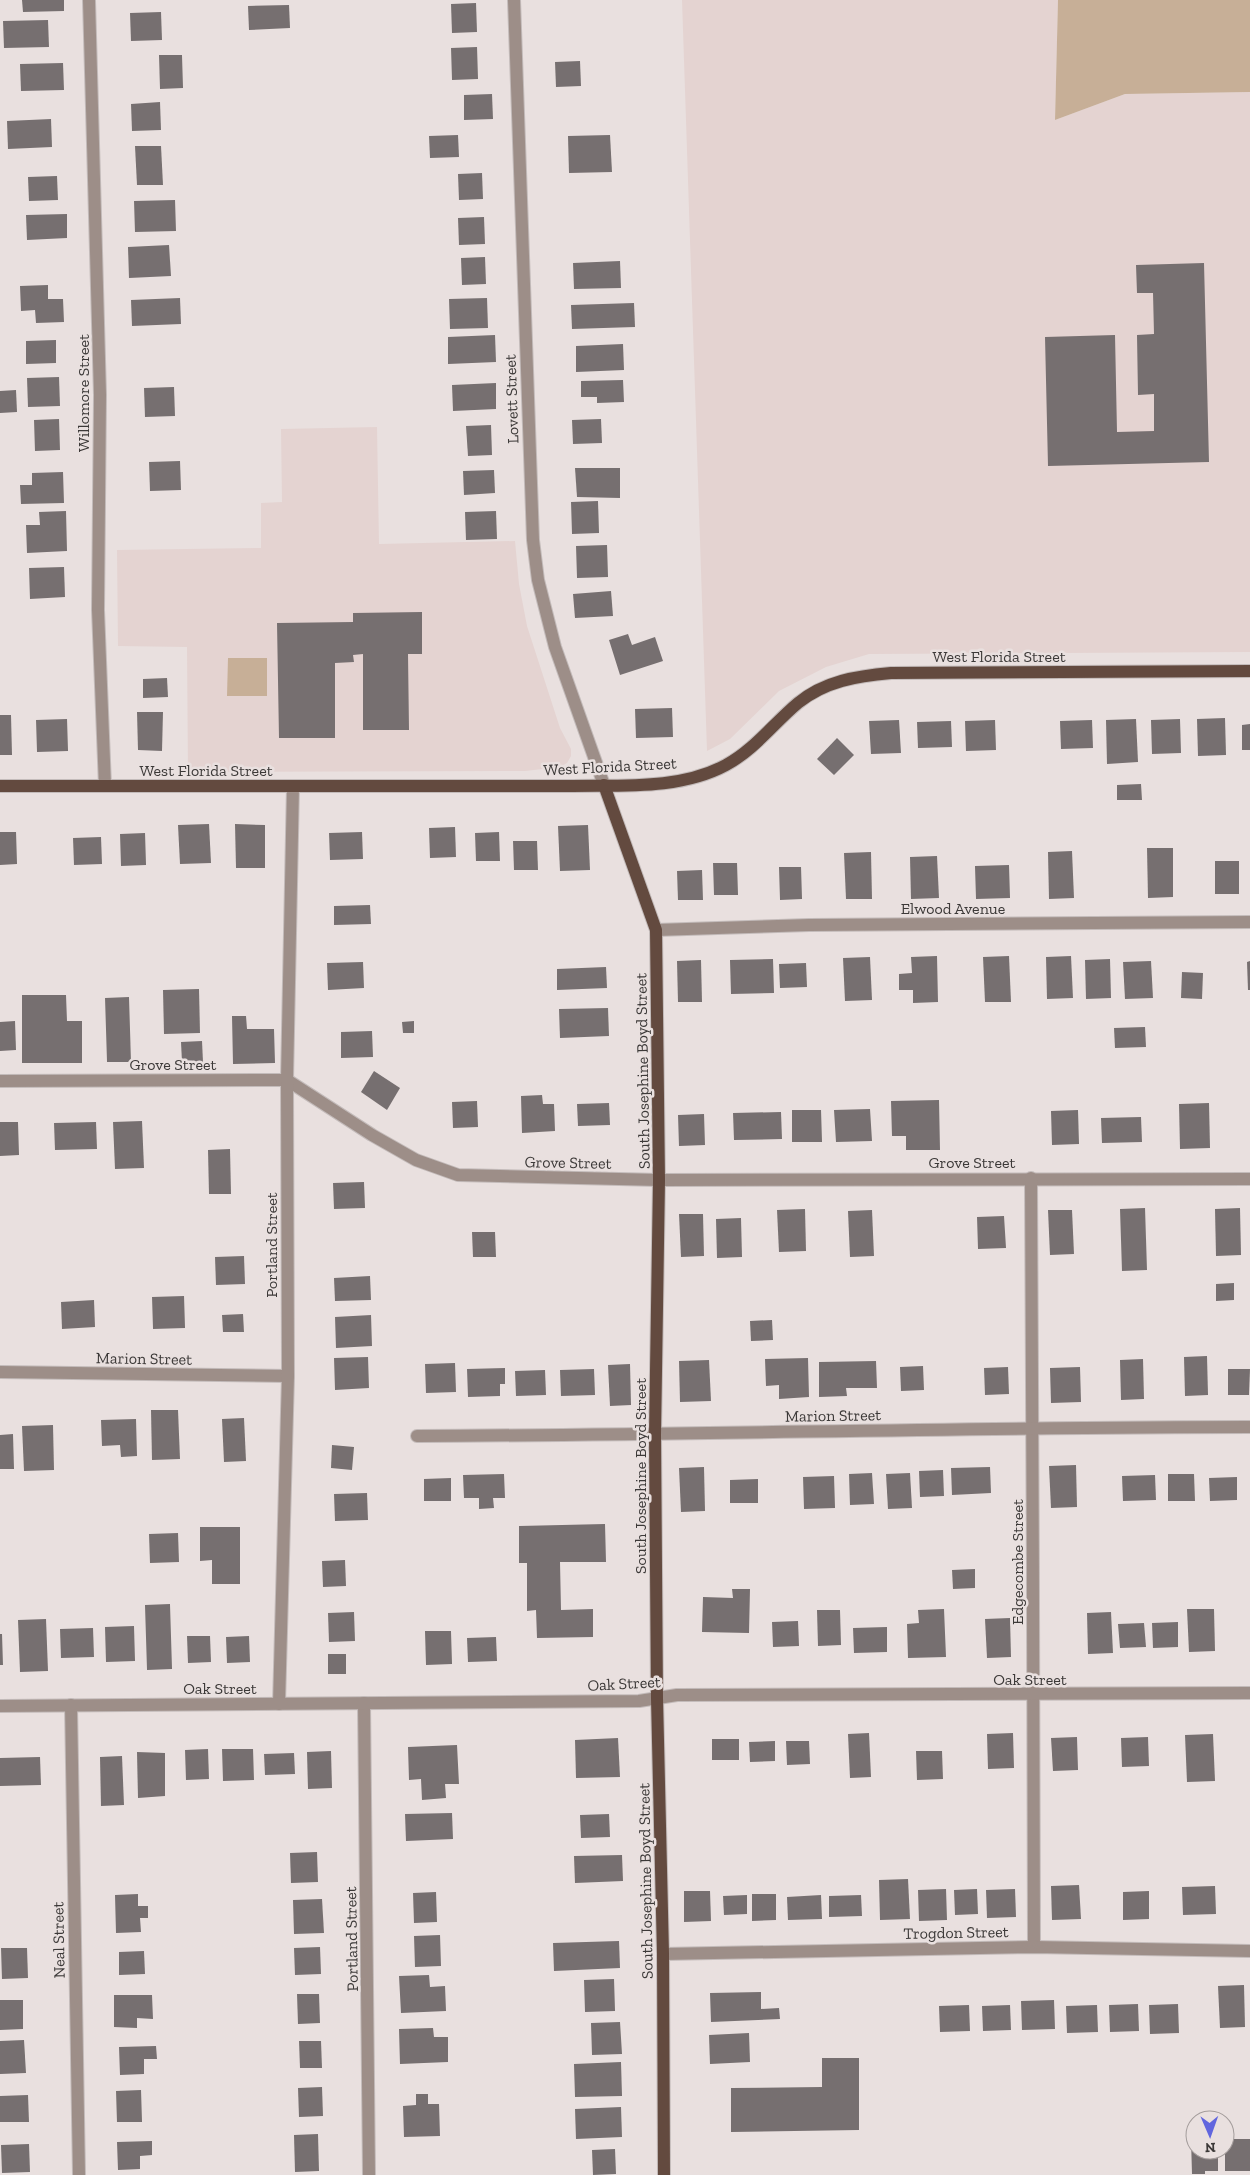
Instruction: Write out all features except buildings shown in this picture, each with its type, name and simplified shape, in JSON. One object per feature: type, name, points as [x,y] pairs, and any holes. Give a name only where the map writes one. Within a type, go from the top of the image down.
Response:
[{"type":"main road","name":"West Florida Street","points":[[0,786],[604,785],[670,782],[695,777],[726,765],[753,746],[799,703],[831,684],[850,678],[891,673],[1250,671]]},
{"type":"main road","name":"South Josephine Boyd Street","points":[[604,785],[656,930],[659,1180],[655,1435],[657,1698],[663,1954],[664,2175]]},
{"type":"street","name":"Willomore Street","points":[[89,0],[100,395],[98,602],[105,786]]},
{"type":"street","name":"Lovett Street","points":[[514,0],[533,540],[538,580],[553,639],[604,785]]},
{"type":"street","name":"Portland Street","points":[[279,1704],[288,1376],[287,1080],[293,786]]},
{"type":"street","name":"Elwood Avenue","points":[[656,930],[809,924],[1250,922]]},
{"type":"street","name":"Grove Street","points":[[0,1081],[287,1080],[372,1135],[416,1160],[458,1175],[659,1180],[1250,1179]]},
{"type":"street","name":"Edgecombe Street","points":[[1031,1178],[1034,1427],[1032,1695],[1034,1947]]},
{"type":"street","name":"Marion Street","points":[[0,1372],[288,1376]]},
{"type":"street","name":"Marion Street","points":[[417,1436],[655,1435],[1034,1427],[1250,1427]]},
{"type":"street","name":"Oak Street","points":[[0,1706],[639,1701],[677,1695],[1250,1693]]},
{"type":"street","name":"Portland Street","points":[[364,1703],[369,2175]]},
{"type":"street","name":"Neal Street","points":[[71,1705],[79,2175]]},
{"type":"street","name":"Trogdon Street","points":[[663,1954],[1034,1947],[1250,1951]]},
{"type":"shaded area","points":[[682,0],[1058,0],[1055,120],[1125,94],[1250,92],[1250,652],[869,654],[826,667],[779,691],[730,739],[707,751]]},
{"type":"shaded area","points":[[1058,0],[1250,0],[1250,92],[1125,94],[1055,120]]},
{"type":"shaded area","points":[[377,427],[379,544],[515,541],[519,584],[527,626],[560,728],[571,749],[571,756],[567,763],[560,767],[525,771],[188,772],[187,647],[118,646],[117,550],[261,548],[261,503],[282,502],[281,429]]},
{"type":"shaded area","points":[[228,658],[267,658],[267,696],[227,696]]}]
